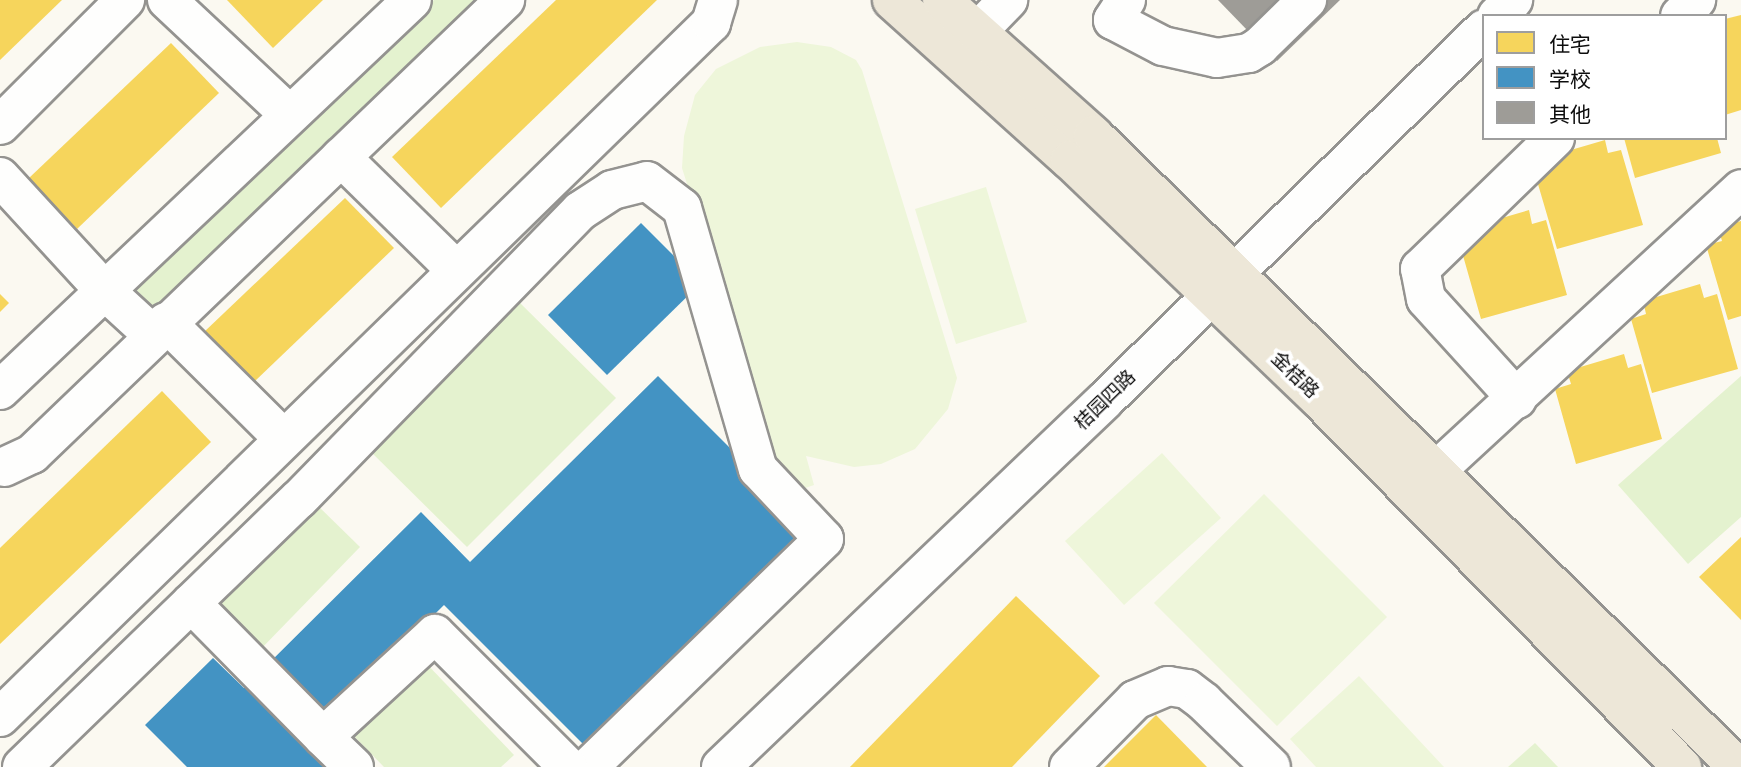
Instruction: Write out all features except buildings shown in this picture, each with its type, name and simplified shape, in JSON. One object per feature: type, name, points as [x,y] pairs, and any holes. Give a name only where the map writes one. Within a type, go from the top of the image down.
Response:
[{"type":"main road","name":"金桔路","points":[[892,0],[1070,160],[1224,284],[1682,767]]},
{"type":"main road","points":[[942,0],[977,32],[1224,284],[1437,470],[1738,767]]},
{"type":"street","points":[[0,125],[125,0]]},
{"type":"street","points":[[167,0],[290,114]]},
{"type":"street","points":[[0,390],[412,0]]},
{"type":"street","points":[[1,464],[32,454],[505,0]]},
{"type":"street","points":[[0,717],[282,438],[711,23],[718,0]]},
{"type":"street","points":[[977,32],[1008,0]]},
{"type":"street","points":[[1119,10],[1163,46],[1191,54],[1233,57],[1260,46],[1307,0]]},
{"type":"street","points":[[1499,14],[1513,0]]},
{"type":"street","points":[[1682,14],[1696,0]]},
{"type":"street","name":"桔园四路","points":[[721,767],[1224,284],[1482,31]]},
{"type":"street","points":[[1517,399],[1426,299],[1420,269],[1553,140]]},
{"type":"street","points":[[341,157],[456,270]]},
{"type":"street","points":[[0,177],[104,290],[160,329],[282,438]]},
{"type":"street","points":[[22,767],[191,603],[580,212],[612,190],[647,181],[682,208],[758,470],[824,538],[589,767]]},
{"type":"street","points":[[1437,470],[1517,399],[1741,188]]},
{"type":"street","points":[[191,603],[354,767]]},
{"type":"street","points":[[323,737],[435,634],[568,767]]},
{"type":"street","points":[[1069,767],[1135,700],[1168,686],[1187,689],[1204,702],[1271,767]]},
{"type":"green space","points":[[434,0],[484,0],[155,309],[131,285]]},
{"type":"green space","points":[[797,42],[831,47],[856,60],[862,70],[957,378],[948,409],[915,449],[881,464],[854,467],[806,456],[814,485],[785,495],[682,168],[684,136],[695,95],[716,69],[760,47]]},
{"type":"green space","points":[[986,187],[1027,322],[956,344],[915,209]]},
{"type":"green space","points":[[514,297],[616,398],[467,547],[365,446]]},
{"type":"green space","points":[[1741,376],[1741,517],[1688,564],[1618,485]]},
{"type":"green space","points":[[1162,453],[1221,518],[1124,605],[1065,541]]},
{"type":"green space","points":[[1264,494],[1387,617],[1277,726],[1154,603]]},
{"type":"green space","points":[[312,500],[360,547],[258,652],[210,605]]},
{"type":"green space","points":[[422,659],[514,755],[501,767],[384,767],[348,730]]},
{"type":"green space","points":[[1359,676],[1444,767],[1316,767],[1290,739]]},
{"type":"green space","points":[[1535,743],[1558,767],[1508,767]]}]
